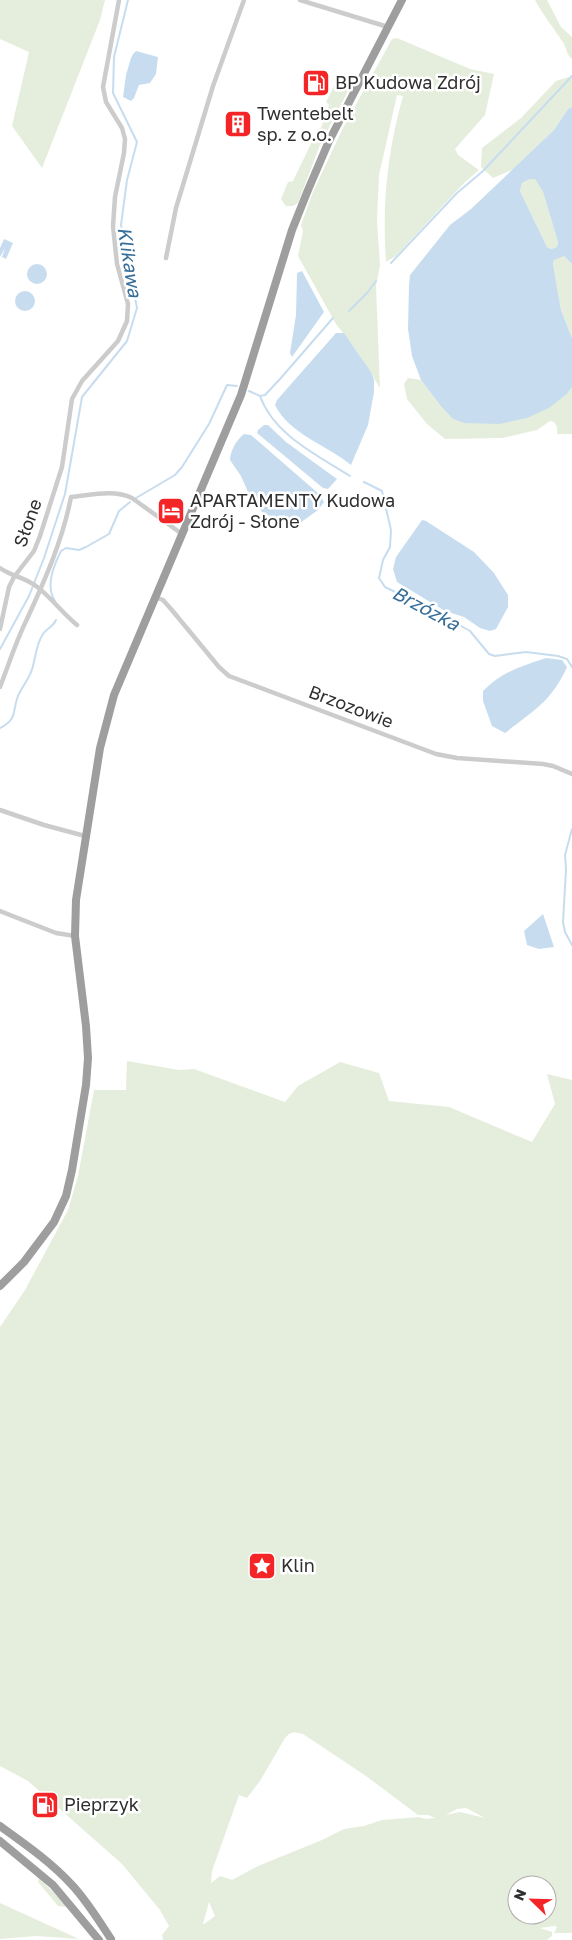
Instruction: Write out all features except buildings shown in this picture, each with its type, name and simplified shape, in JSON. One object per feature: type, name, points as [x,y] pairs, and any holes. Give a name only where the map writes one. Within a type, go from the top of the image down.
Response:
[{"type":"highway","points":[[0,1286],[24,1262],[51,1226],[66,1196],[72,1170],[86,1085],[88,1058],[75,936],[76,900],[85,836],[108,713],[120,678],[243,390],[290,237],[308,190],[329,140],[402,0]]},
{"type":"highway","points":[[0,1826],[61,1873],[92,1910],[111,1939]]},
{"type":"highway","points":[[0,1841],[53,1885],[99,1940]]},
{"type":"highway","points":[[81,1918],[92,1910]]},
{"type":"street","name":"Słone","points":[[0,629],[9,587],[14,577],[34,551],[58,479],[64,456],[68,415],[72,399],[82,381],[118,341],[124,330],[128,315],[128,304],[117,264],[113,226],[115,197],[126,144],[122,128],[106,102],[103,87],[119,0]]},
{"type":"street","points":[[166,258],[180,194],[213,86],[244,0]]},
{"type":"street","points":[[300,0],[388,27]]},
{"type":"street","points":[[0,687],[67,518],[71,497],[124,494],[182,534]]},
{"type":"street","points":[[0,568],[14,577],[26,580],[39,589],[77,624]]},
{"type":"street","name":"Brzozowie","points":[[155,597],[163,600],[219,667],[229,676],[436,754],[457,758],[543,764],[572,774]]},
{"type":"street","points":[[0,810],[85,836]]},
{"type":"street","points":[[0,911],[56,933],[75,936]]},
{"type":"green space","points":[[0,0],[105,0],[100,20],[42,168],[12,126],[29,52],[0,39]]},
{"type":"green space","points":[[535,0],[547,0],[561,27],[572,37],[572,59],[564,43]]},
{"type":"green space","points":[[397,38],[470,69],[494,74],[485,115],[455,149],[458,155],[479,170],[464,183],[396,256],[386,262],[385,199],[387,179],[393,138],[403,96],[397,95],[379,175],[377,221],[380,265],[376,286],[380,388],[356,350],[336,324],[298,256],[303,231],[301,225],[313,192],[342,130],[392,39]]},
{"type":"green space","points":[[572,76],[572,107],[568,109],[554,130],[514,169],[493,178],[481,167],[482,148],[521,118],[556,81]]},
{"type":"green space","points":[[341,80],[350,87],[320,145],[298,203],[293,206],[286,206],[281,199],[288,182],[293,181],[318,129],[321,128],[329,105],[326,102],[336,82]]},
{"type":"green space","points":[[535,179],[543,192],[558,242],[557,247],[551,249],[547,247],[520,191],[522,183]]},
{"type":"green space","points":[[564,256],[572,264],[572,338],[561,310],[553,264],[554,260]]},
{"type":"green space","points":[[408,378],[421,380],[440,405],[567,394],[572,387],[572,434],[557,434],[557,427],[554,422],[550,421],[537,430],[502,438],[445,439],[427,424],[407,399],[404,384]]},
{"type":"green space","points":[[127,1061],[179,1070],[194,1069],[285,1102],[298,1086],[340,1062],[379,1073],[389,1101],[449,1107],[532,1142],[555,1104],[547,1074],[572,1080],[572,1933],[554,1933],[557,1927],[554,1926],[540,1928],[552,1932],[552,1936],[547,1940],[163,1940],[162,1935],[169,1926],[160,1910],[122,1864],[28,1781],[0,1766],[0,1327],[25,1290],[68,1210],[78,1176],[94,1090],[126,1090]],"holes":[[[294,1732],[303,1734],[366,1776],[418,1815],[428,1815],[435,1818],[426,1819],[419,1817],[382,1820],[364,1826],[344,1829],[258,1866],[232,1880],[220,1876],[211,1883],[212,1871],[239,1795],[247,1798],[260,1781],[285,1738]],[[466,1808],[485,1818],[460,1812],[446,1815],[457,1809]],[[209,1902],[215,1916],[203,1924]]]},
{"type":"green space","points":[[39,1878],[68,1907],[58,1906],[38,1882]]},
{"type":"green space","points":[[0,1903],[79,1939],[36,1936],[0,1939]]},
{"type":"water","points":[[136,51],[158,57],[156,74],[150,83],[139,85],[131,101],[123,97],[126,75],[131,58]]},
{"type":"water","points":[[572,107],[572,264],[564,256],[554,260],[553,264],[561,310],[572,338],[572,387],[567,394],[549,408],[527,418],[499,424],[465,423],[453,419],[421,380],[412,356],[408,329],[410,275],[450,225],[471,209],[554,130],[568,109]],"holes":[[[535,179],[543,192],[558,242],[557,247],[551,249],[547,247],[520,191],[522,183]]]},
{"type":"water","points":[[4,239],[13,243],[6,259],[2,257],[5,248],[0,257],[0,248]]},
{"type":"water","points":[[37,264],[44,267],[47,274],[44,281],[37,284],[30,281],[27,274],[30,267]]},
{"type":"water","points":[[302,271],[324,312],[292,357],[290,353],[296,315],[297,273]]},
{"type":"water","points":[[25,291],[32,294],[35,301],[32,308],[25,311],[18,308],[15,301],[18,294]]},
{"type":"water","points":[[336,333],[344,333],[371,372],[374,380],[374,392],[368,425],[351,465],[289,424],[275,405],[277,400]]},
{"type":"water","points":[[264,425],[268,425],[286,442],[337,479],[328,489],[323,488],[257,433]]},
{"type":"water","points":[[244,434],[251,435],[319,494],[324,502],[318,510],[300,523],[281,521],[262,512],[230,460],[234,446]]},
{"type":"water","points":[[422,520],[474,552],[494,573],[508,595],[508,607],[496,629],[490,631],[480,628],[464,617],[445,611],[397,582],[393,569],[396,557]]},
{"type":"water","points":[[546,658],[562,660],[567,667],[555,689],[533,712],[505,733],[492,726],[483,701],[483,691],[505,674]]},
{"type":"water","points":[[543,914],[554,947],[539,949],[527,945],[524,931]]},
{"type":"waterway","name":"Klikawa","points":[[0,649],[29,596],[65,494],[82,397],[127,341],[137,308],[121,225],[127,180],[137,142],[113,93],[114,57],[128,0]]},
{"type":"waterway","points":[[391,263],[457,193],[483,171],[572,76]]},
{"type":"waterway","points":[[349,311],[376,281]]},
{"type":"waterway","points":[[260,396],[265,395],[280,379],[333,318]]},
{"type":"waterway","points":[[136,498],[175,475],[209,424],[227,385],[237,386]]},
{"type":"waterway","points":[[249,391],[260,396]]},
{"type":"waterway","name":"Brzózka","points":[[260,396],[275,422],[286,433],[311,452],[350,476]]},
{"type":"waterway","name":"Brzózka","points":[[364,482],[382,491],[391,530],[390,547],[383,560],[379,578],[385,587],[470,631],[489,654],[495,656],[526,652],[558,656],[567,659],[572,667]]},
{"type":"waterway","points":[[55,601],[52,595],[51,582],[53,569],[61,551],[66,548],[79,550],[109,534],[119,511],[130,502]]},
{"type":"waterway","points":[[0,728],[6,725],[12,718],[18,696],[31,672],[40,639],[56,620]]},
{"type":"waterway","name":"Brzózka","points":[[572,829],[565,855],[563,922],[565,932],[572,945]]},
{"type":"place","name":"BP Kudowa Zdrój","points":[[316,83]]},
{"type":"place","name":"Twentebelt sp. z o.o.","points":[[238,124]]},
{"type":"place","name":"APARTAMENTY Kudowa Zdrój - Słone","points":[[171,511]]},
{"type":"place","name":"Klin","points":[[262,1566]]},
{"type":"place","name":"Pieprzyk","points":[[45,1805]]}]
